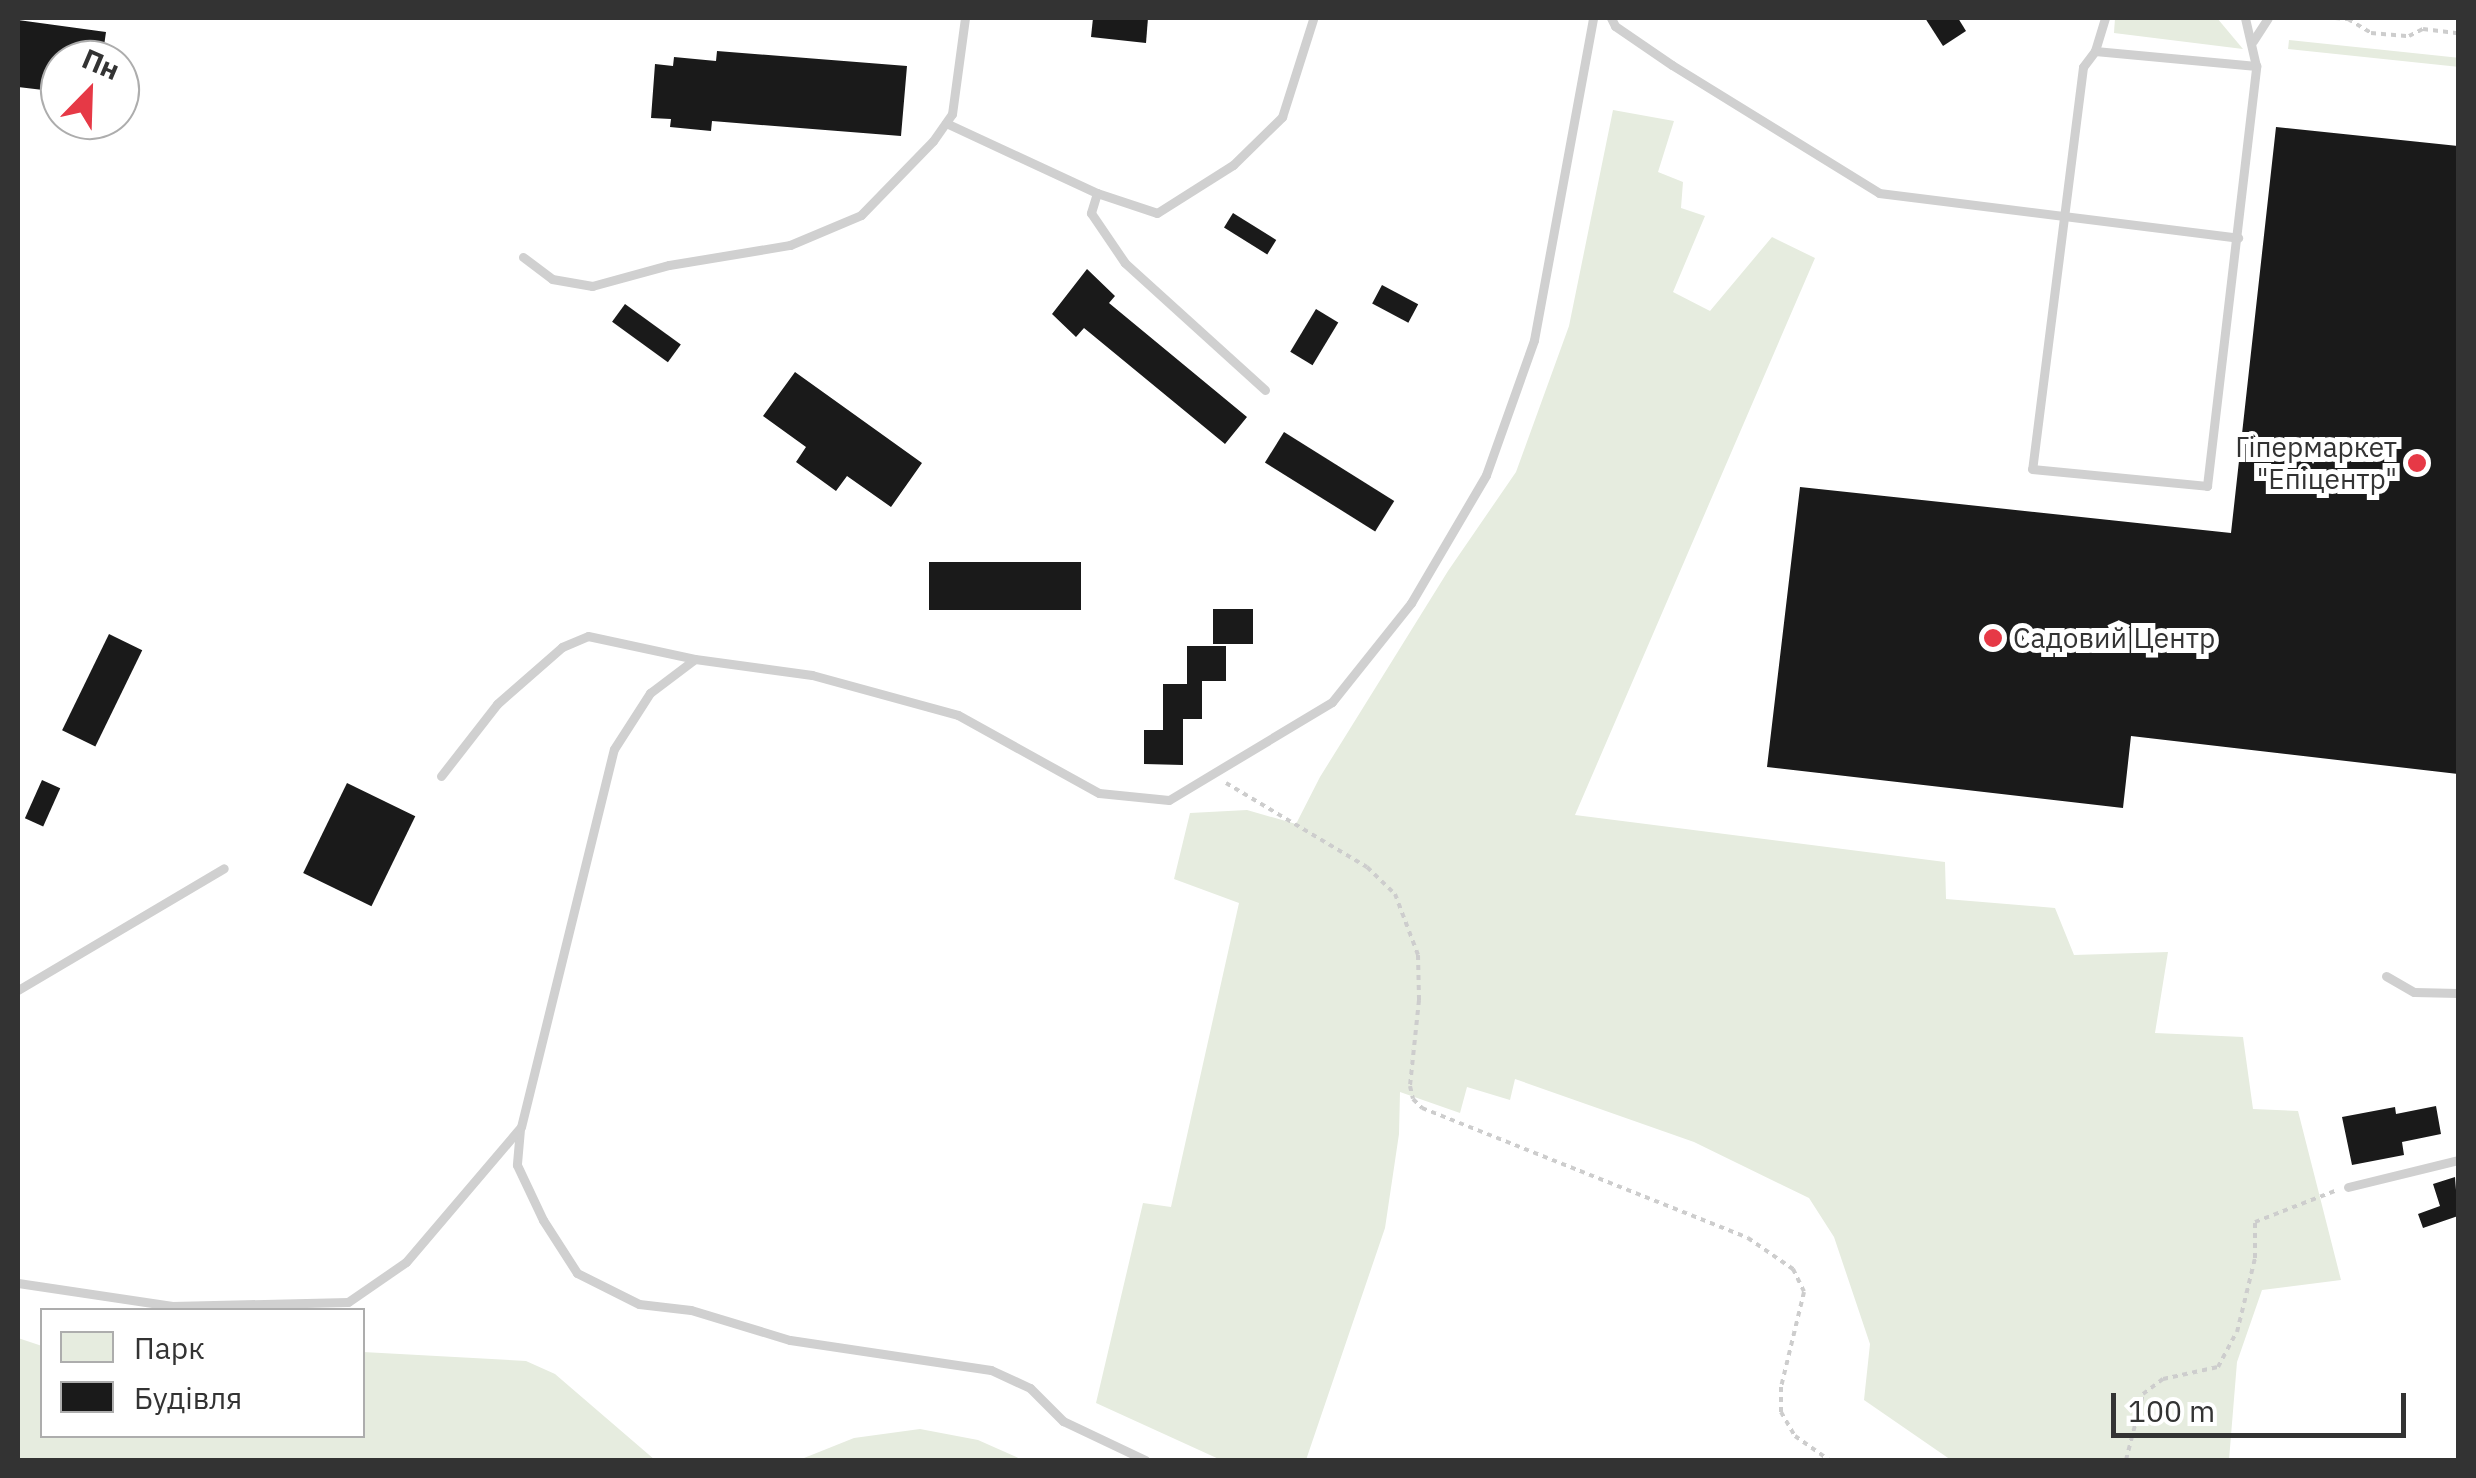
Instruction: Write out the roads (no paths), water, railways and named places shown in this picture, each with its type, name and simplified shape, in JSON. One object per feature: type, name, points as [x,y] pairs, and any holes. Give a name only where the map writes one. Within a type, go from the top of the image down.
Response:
[{"type":"lane","points":[[523,256],[552,279],[592,286],[669,265],[790,245],[861,215],[952,114],[965,18]]},
{"type":"lane","points":[[946,123],[1097,193],[1157,214],[1233,165],[1282,117],[1313,18]]},
{"type":"lane","points":[[441,776],[497,704],[562,647],[588,636],[695,659],[812,675],[958,715],[1099,793],[1169,800],[1332,702],[1411,603],[1486,475],[1534,340],[1593,18]]},
{"type":"lane","points":[[1611,18],[1615,26],[1672,64],[1879,193],[2238,238]]},
{"type":"lane","points":[[2105,18],[2094,51],[2083,67],[2032,469],[2207,486],[2256,66],[2245,18]]},
{"type":"lane","points":[[2253,41],[2268,18]]},
{"type":"lane","points":[[2094,51],[2256,66]]},
{"type":"lane","points":[[1097,193],[1091,213],[1125,264],[1265,390]]},
{"type":"lane","points":[[695,659],[650,694],[614,749],[520,1127],[517,1164],[543,1220],[576,1274],[639,1304],[691,1310],[790,1340],[991,1370],[1030,1388],[1063,1421],[1145,1460]]},
{"type":"lane","points":[[18,990],[224,868]]},
{"type":"lane","points":[[2386,976],[2414,992],[2458,994]]},
{"type":"lane","points":[[18,1283],[172,1306],[348,1302],[406,1262],[520,1127]]},
{"type":"lane","points":[[2348,1187],[2458,1160]]},
{"type":"place","name":"Гіпермаркет \"Епіцентр\"","points":[[2417,463]]},
{"type":"place","name":"Садовий Центр","points":[[1993,638]]}]
